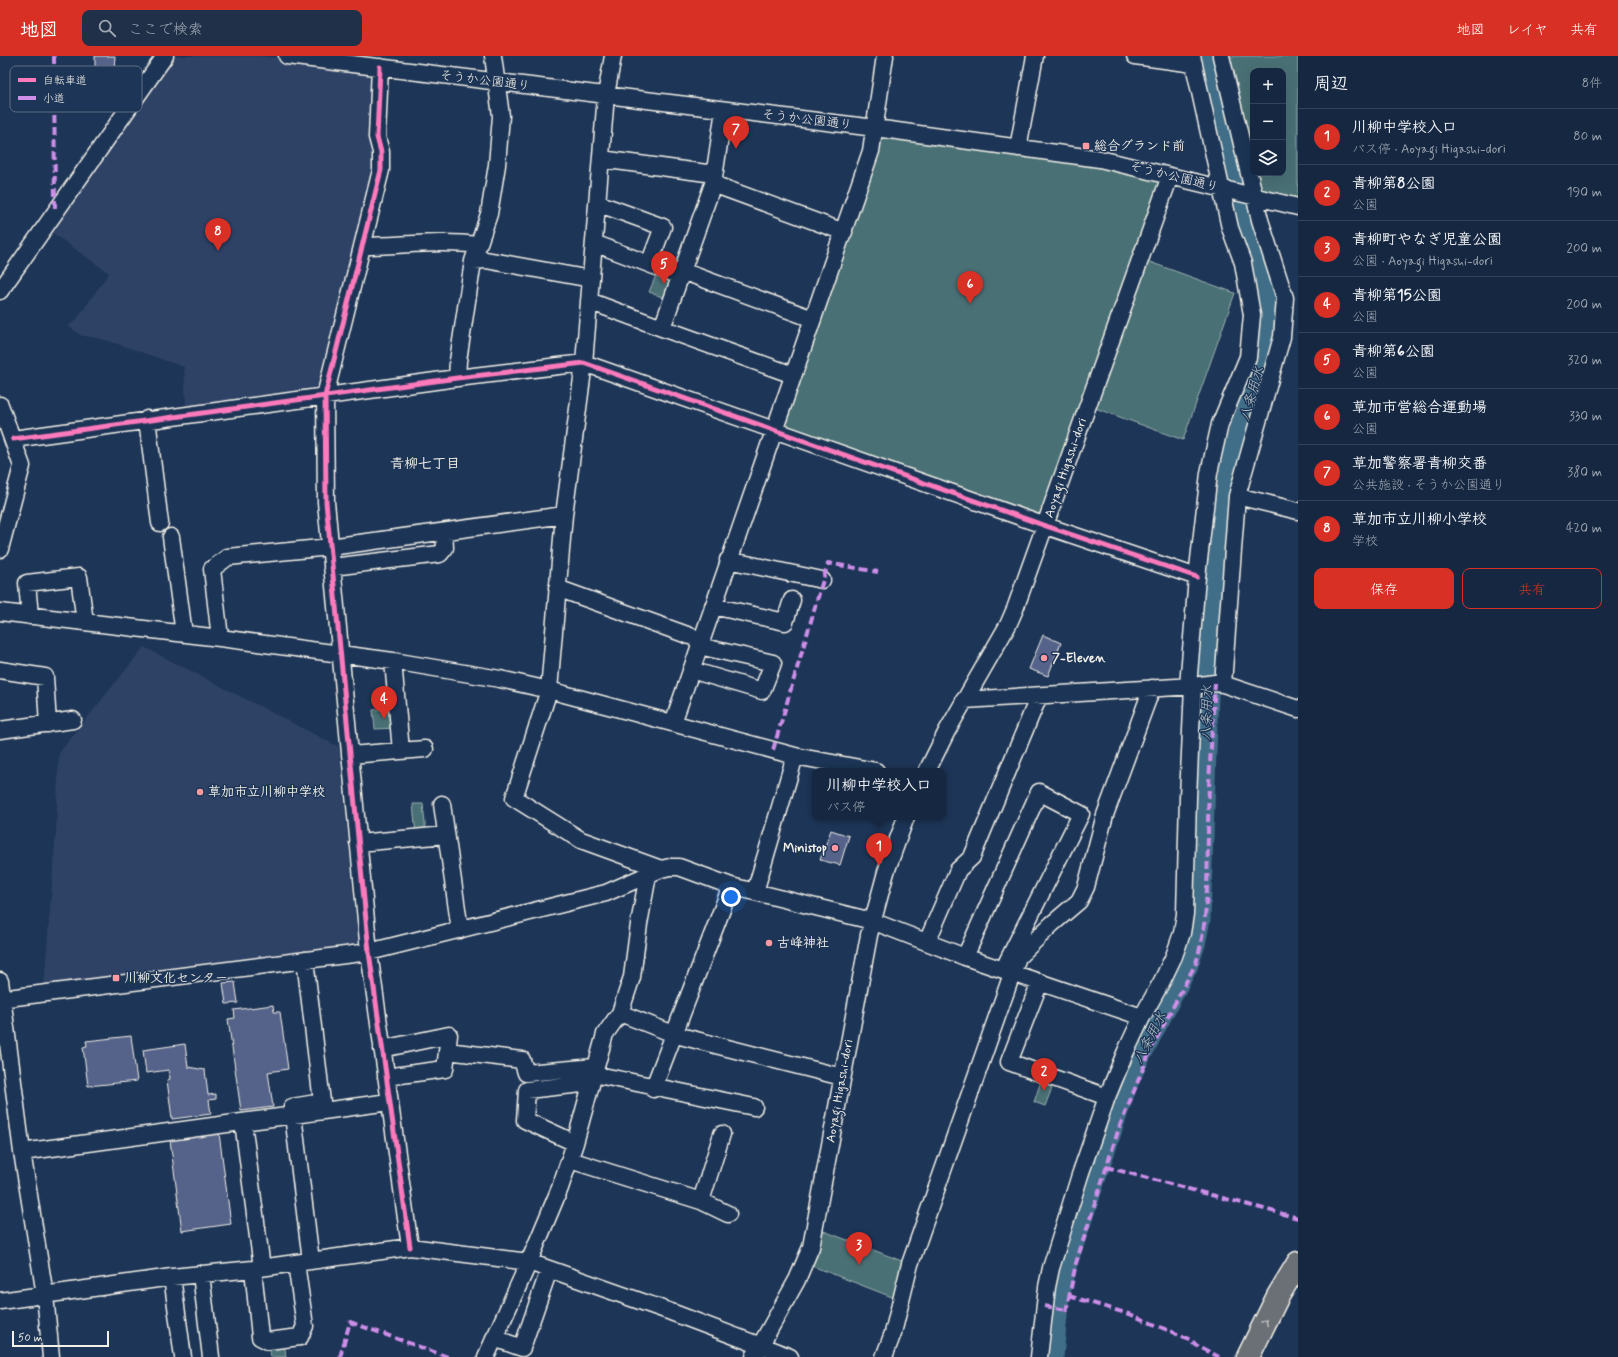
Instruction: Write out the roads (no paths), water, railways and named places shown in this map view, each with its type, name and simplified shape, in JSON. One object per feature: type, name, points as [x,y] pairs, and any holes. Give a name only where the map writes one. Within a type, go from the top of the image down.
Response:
[{"type":"highway","points":[[1248,1357],[1278,1296],[1298,1263]]},
{"type":"street","points":[[142,89],[165,56]]},
{"type":"street","name":"そうか公園通り","points":[[287,56],[497,83],[875,128],[1100,159],[1298,207]]},
{"type":"street","points":[[456,378],[473,260],[490,214],[497,165],[501,116],[493,56]]},
{"type":"street","points":[[613,56],[606,95],[584,363],[564,515],[549,690],[514,798],[580,840],[655,872]]},
{"type":"street","points":[[673,723],[728,560],[844,232],[871,151],[885,56]]},
{"type":"street","points":[[1018,148],[1035,56]]},
{"type":"street","points":[[1039,1357],[1044,1306],[1051,1268],[1080,1174],[1107,1097],[1142,1017],[1162,981],[1182,933],[1185,914],[1190,686],[1197,577],[1209,473],[1220,424],[1248,357],[1252,315],[1243,263],[1230,228],[1223,188],[1193,60],[1135,56]]},
{"type":"street","points":[[1219,683],[1237,496],[1282,337],[1285,298],[1252,196],[1221,56]]},
{"type":"street","points":[[380,67],[377,137],[381,152],[381,170],[325,396],[326,502],[369,952],[410,1247]]},
{"type":"street","points":[[662,328],[714,179],[724,110]]},
{"type":"street","points":[[0,291],[126,112]]},
{"type":"street","points":[[601,159],[714,179],[844,232]]},
{"type":"street","name":"Aoyagi Higashi-dori","points":[[929,768],[964,700],[1008,625],[1046,526],[1170,176]]},
{"type":"street","points":[[597,203],[663,227],[649,264]]},
{"type":"street","points":[[362,246],[420,242],[478,245]]},
{"type":"street","points":[[594,243],[649,264],[681,273],[813,319]]},
{"type":"street","points":[[473,260],[486,260],[591,279]]},
{"type":"street","points":[[589,301],[793,375]]},
{"type":"street","points":[[13,439],[147,419],[456,378],[584,363],[1046,526],[1197,577]]},
{"type":"street","points":[[0,405],[22,466],[0,549]]},
{"type":"street","points":[[147,419],[160,523]]},
{"type":"street","points":[[1237,496],[1298,511]]},
{"type":"street","points":[[220,638],[212,568],[228,557],[330,547],[564,515]]},
{"type":"street","points":[[332,567],[440,554],[445,548],[444,532]]},
{"type":"street","points":[[172,537],[184,634]]},
{"type":"street","points":[[728,560],[822,580]]},
{"type":"street","points":[[30,616],[27,583],[79,577],[85,622]]},
{"type":"street","points":[[557,588],[700,643],[773,663],[762,691],[691,670]]},
{"type":"street","points":[[713,606],[785,622],[792,600]]},
{"type":"street","points":[[0,612],[220,638],[394,661],[500,679],[549,690],[795,756],[860,768]]},
{"type":"street","points":[[394,661],[401,751]]},
{"type":"street","points":[[0,670],[45,677],[48,724]]},
{"type":"street","points":[[964,700],[1219,683],[1298,709]]},
{"type":"street","points":[[1008,971],[1018,957],[1078,901],[1086,887],[1105,815],[1152,688]]},
{"type":"street","points":[[927,942],[958,870],[972,857],[1039,696]]},
{"type":"street","points":[[0,730],[73,720]]},
{"type":"street","points":[[350,755],[425,749]]},
{"type":"street","points":[[755,892],[795,756]]},
{"type":"street","points":[[884,1357],[893,1333],[910,1264],[965,1105],[1008,971],[1080,814],[1039,792],[966,956]]},
{"type":"street","points":[[442,804],[460,930]]},
{"type":"street","name":"Aoyagi Higashi-dori","points":[[757,1351],[797,1280],[811,1247],[872,921],[886,872],[905,820]]},
{"type":"street","points":[[358,843],[446,835]]},
{"type":"street","points":[[1,999],[369,952],[606,893],[655,872],[670,867],[679,867],[731,886],[872,921],[1008,971],[1142,1017]]},
{"type":"street","points":[[486,1357],[529,1262],[570,1160],[605,1034],[620,1013],[632,977],[639,924],[655,872]]},
{"type":"street","points":[[654,1088],[673,1034],[731,886]]},
{"type":"street","points":[[243,1122],[258,1268],[260,1337],[268,1341],[300,1337],[305,1326],[303,1262],[292,1107],[322,1102],[305,960]]},
{"type":"street","points":[[0,981],[1,999],[22,1152],[45,1295],[51,1357]]},
{"type":"street","points":[[1040,982],[1009,1062],[1107,1097]]},
{"type":"street","points":[[620,1013],[673,1034],[842,1077]]},
{"type":"street","points":[[382,1049],[448,1035],[445,1069],[386,1077]]},
{"type":"street","points":[[447,1051],[522,1060],[526,1073],[593,1074],[754,1108]]},
{"type":"street","points":[[575,1143],[525,1120],[527,1090],[593,1074]]},
{"type":"street","points":[[22,1152],[389,1102]]},
{"type":"street","points":[[701,1201],[722,1134]]},
{"type":"street","points":[[570,1160],[701,1201],[728,1214]]},
{"type":"street","points":[[0,1301],[172,1277],[258,1268],[410,1247],[529,1262],[671,1312],[757,1351],[790,1357]]},
{"type":"street","points":[[494,1338],[522,1348],[549,1270]]},
{"type":"street","points":[[201,1274],[211,1357]]},
{"type":"street","points":[[172,1277],[183,1357]]},
{"type":"waterway","name":"八条用水","points":[[1052,1357],[1058,1295],[1066,1263],[1125,1087],[1135,1064],[1186,967],[1194,944],[1199,919],[1208,668],[1219,511],[1228,472],[1266,346],[1267,322],[1265,300],[1255,267],[1204,56]]},
{"type":"place","name":"総合グランド前","points":[[1086,146]]},
{"type":"place","name":"草加警察署青柳交番","points":[[736,149]]},
{"type":"place","name":"草加市立川柳小学校","points":[[218,251]]},
{"type":"place","name":"青柳第6公園","points":[[664,284]]},
{"type":"place","name":"草加市営総合運動場","points":[[970,304]]},
{"type":"place","name":"7-Eleven","points":[[1044,658]]},
{"type":"place","name":"青柳第15公園","points":[[384,719]]},
{"type":"place","name":"草加市立川柳中学校","points":[[200,792]]},
{"type":"place","name":"Ministop","points":[[835,848]]},
{"type":"place","name":"川柳中学校入口","points":[[879,866]]},
{"type":"place","name":"古峰神社","points":[[769,943]]},
{"type":"place","name":"川柳文化センター","points":[[116,978]]},
{"type":"place","name":"青柳第8公園","points":[[1044,1091]]},
{"type":"place","name":"青柳町やなぎ児童公園","points":[[859,1265]]},
{"type":"district","name":"青柳七丁目","points":[[425,464]]}]
